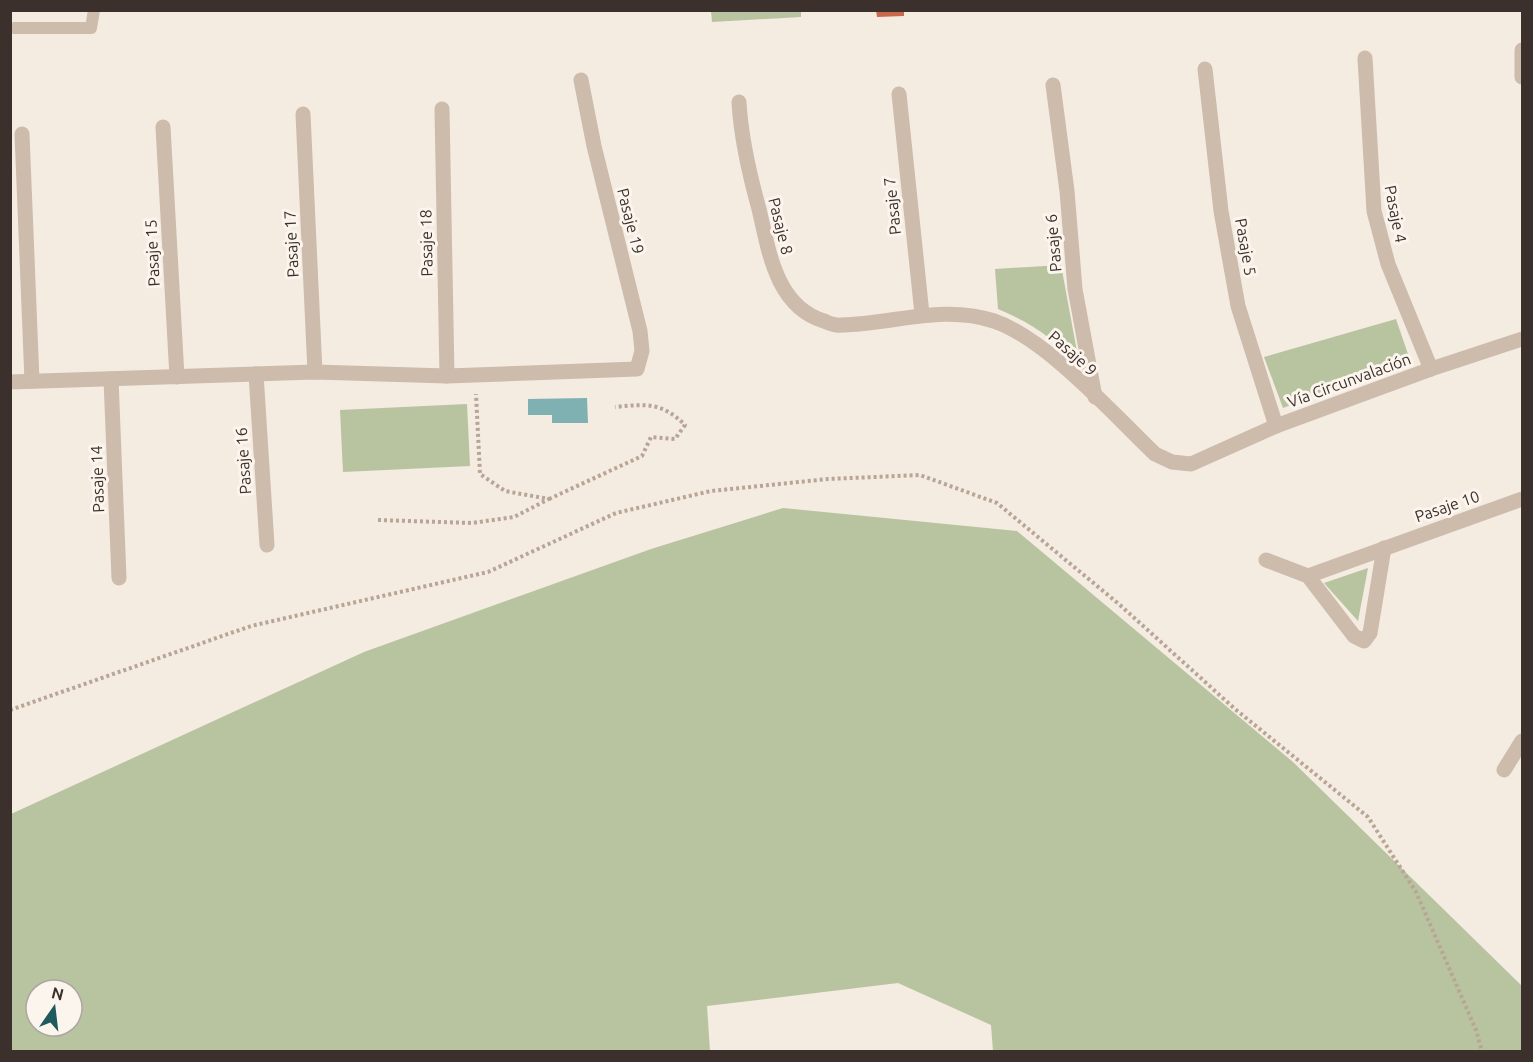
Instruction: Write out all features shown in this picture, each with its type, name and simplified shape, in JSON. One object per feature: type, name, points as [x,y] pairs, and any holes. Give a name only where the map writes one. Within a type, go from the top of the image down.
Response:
[{"type":"street","points":[[1522,50],[1522,77]]},
{"type":"street","name":"Pasaje 4","points":[[1365,58],[1374,211],[1388,264],[1431,369]]},
{"type":"street","name":"Pasaje 5","points":[[1205,69],[1221,211],[1238,306],[1276,426]]},
{"type":"street","name":"Pasaje 19","points":[[475,375],[638,369],[642,351],[640,331],[594,146],[581,80]]},
{"type":"street","name":"Pasaje 6","points":[[1053,85],[1067,191],[1075,288],[1095,397]]},
{"type":"street","name":"Pasaje 7","points":[[899,94],[922,314]]},
{"type":"street","name":"Pasaje 8","points":[[739,102],[741,142],[775,272],[789,297],[807,316],[839,326]]},
{"type":"street","name":"Pasaje 18","points":[[442,109],[447,376]]},
{"type":"street","name":"Pasaje 17","points":[[303,114],[315,372]]},
{"type":"street","name":"Pasaje 15","points":[[163,127],[177,377]]},
{"type":"street","points":[[22,134],[32,381]]},
{"type":"street","name":"Pasaje 9","points":[[839,326],[922,314],[955,313],[995,322],[1035,342],[1155,454],[1172,462],[1191,464]]},
{"type":"street","name":"Vía Circunvalación","points":[[1191,464],[1276,426],[1431,369],[1522,339]]},
{"type":"street","points":[[10,382],[315,372],[475,375]]},
{"type":"street","name":"Pasaje 16","points":[[256,374],[267,544]]},
{"type":"street","name":"Pasaje 14","points":[[111,379],[119,578]]},
{"type":"street","name":"Pasaje 10","points":[[1308,576],[1522,499]]},
{"type":"street","points":[[1266,560],[1308,576],[1354,636],[1364,641],[1370,633],[1384,548]]},
{"type":"street","points":[[1504,770],[1522,741]]},
{"type":"lane","points":[[14,28],[92,28],[94,10]]},
{"type":"path","points":[[475,375],[480,474],[505,491],[549,499]]},
{"type":"path","points":[[378,520],[472,523],[514,517],[642,456],[651,437],[675,439],[686,425],[670,410],[642,405],[615,407]]},
{"type":"path","points":[[10,710],[251,626],[488,572],[616,513],[711,491],[828,479],[920,475],[997,503],[1120,605],[1235,709],[1368,817],[1416,892],[1476,1030],[1482,1052]]},
{"type":"green space","points":[[711,11],[801,11],[801,17],[712,22]]},
{"type":"green space","points":[[1061,265],[1080,368],[1043,333],[998,309],[995,269]]},
{"type":"green space","points":[[1396,319],[1410,360],[1283,408],[1264,357]]},
{"type":"green space","points":[[467,404],[470,466],[343,472],[340,410]]},
{"type":"green space","points":[[783,508],[1017,531],[1293,762],[1522,986],[1522,1051],[993,1051],[991,1025],[898,983],[707,1006],[710,1051],[11,1051],[11,814],[364,652],[651,549]]},
{"type":"green space","points":[[1368,568],[1358,621],[1324,583]]},
{"type":"water","points":[[587,398],[588,423],[552,423],[552,415],[528,415],[528,399]]},
{"type":"building","points":[[876,10],[904,10],[904,16],[877,17]]}]
